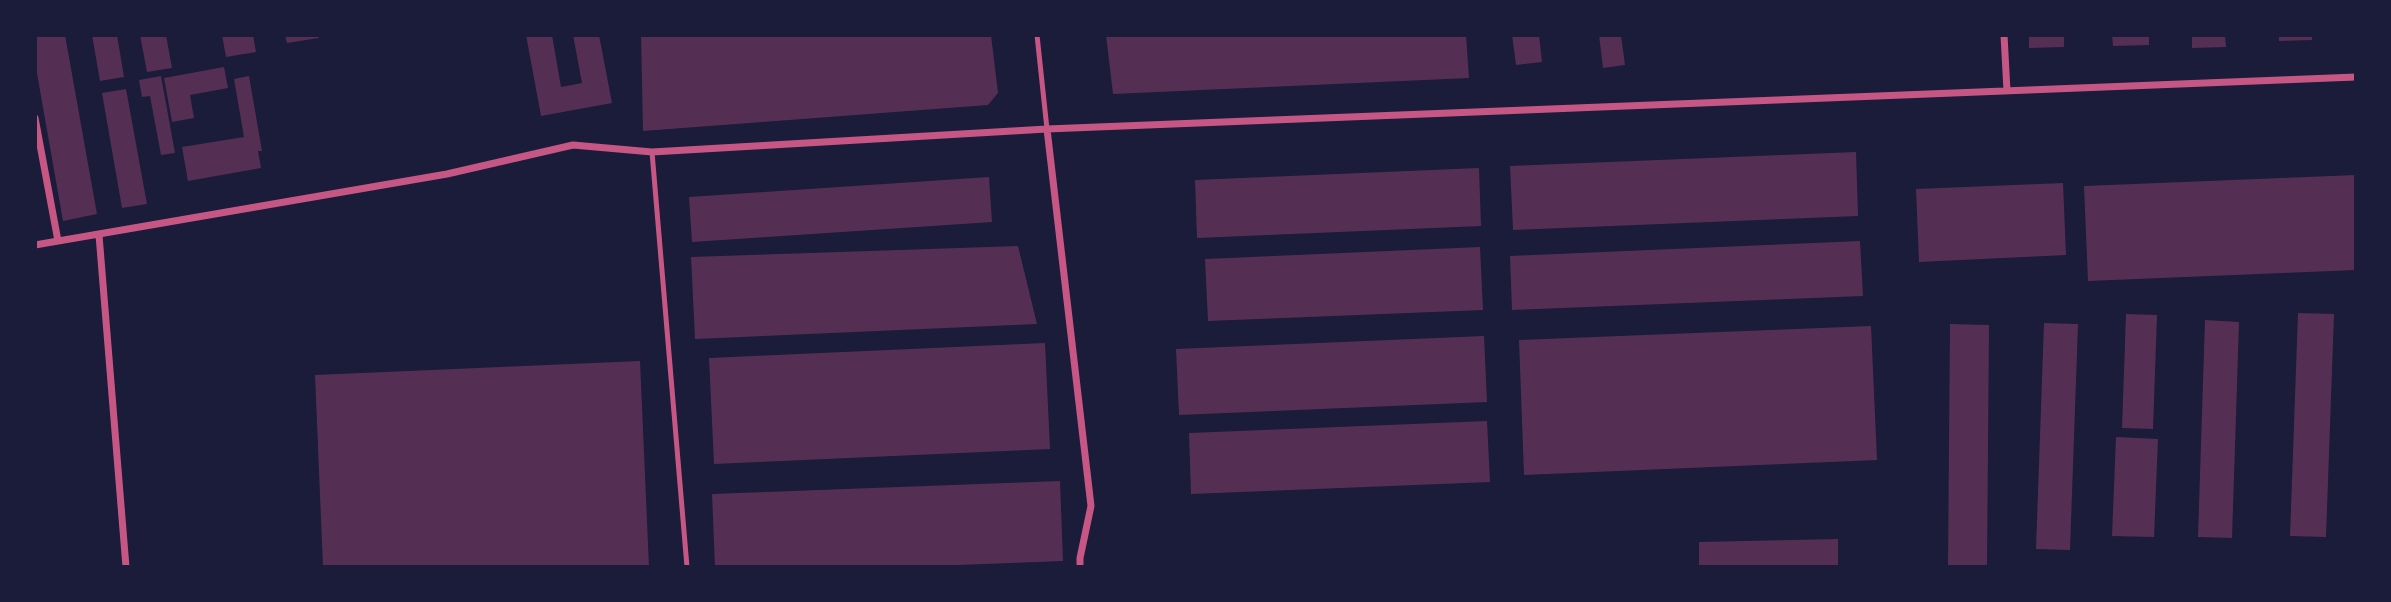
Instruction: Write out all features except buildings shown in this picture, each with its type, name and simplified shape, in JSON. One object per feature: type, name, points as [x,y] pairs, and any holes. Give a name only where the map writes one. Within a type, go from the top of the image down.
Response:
[{"type":"street","points":[[2004,35],[2007,90]]},
{"type":"street","points":[[35,245],[447,174],[573,145],[652,152],[1047,129],[2356,76]]},
{"type":"street","points":[[35,118],[58,242]]},
{"type":"street","points":[[1047,129],[1091,506],[1080,567]]},
{"type":"street","points":[[99,234],[126,567]]},
{"type":"lane","points":[[1037,35],[1047,129]]},
{"type":"lane","points":[[652,152],[687,567]]}]
